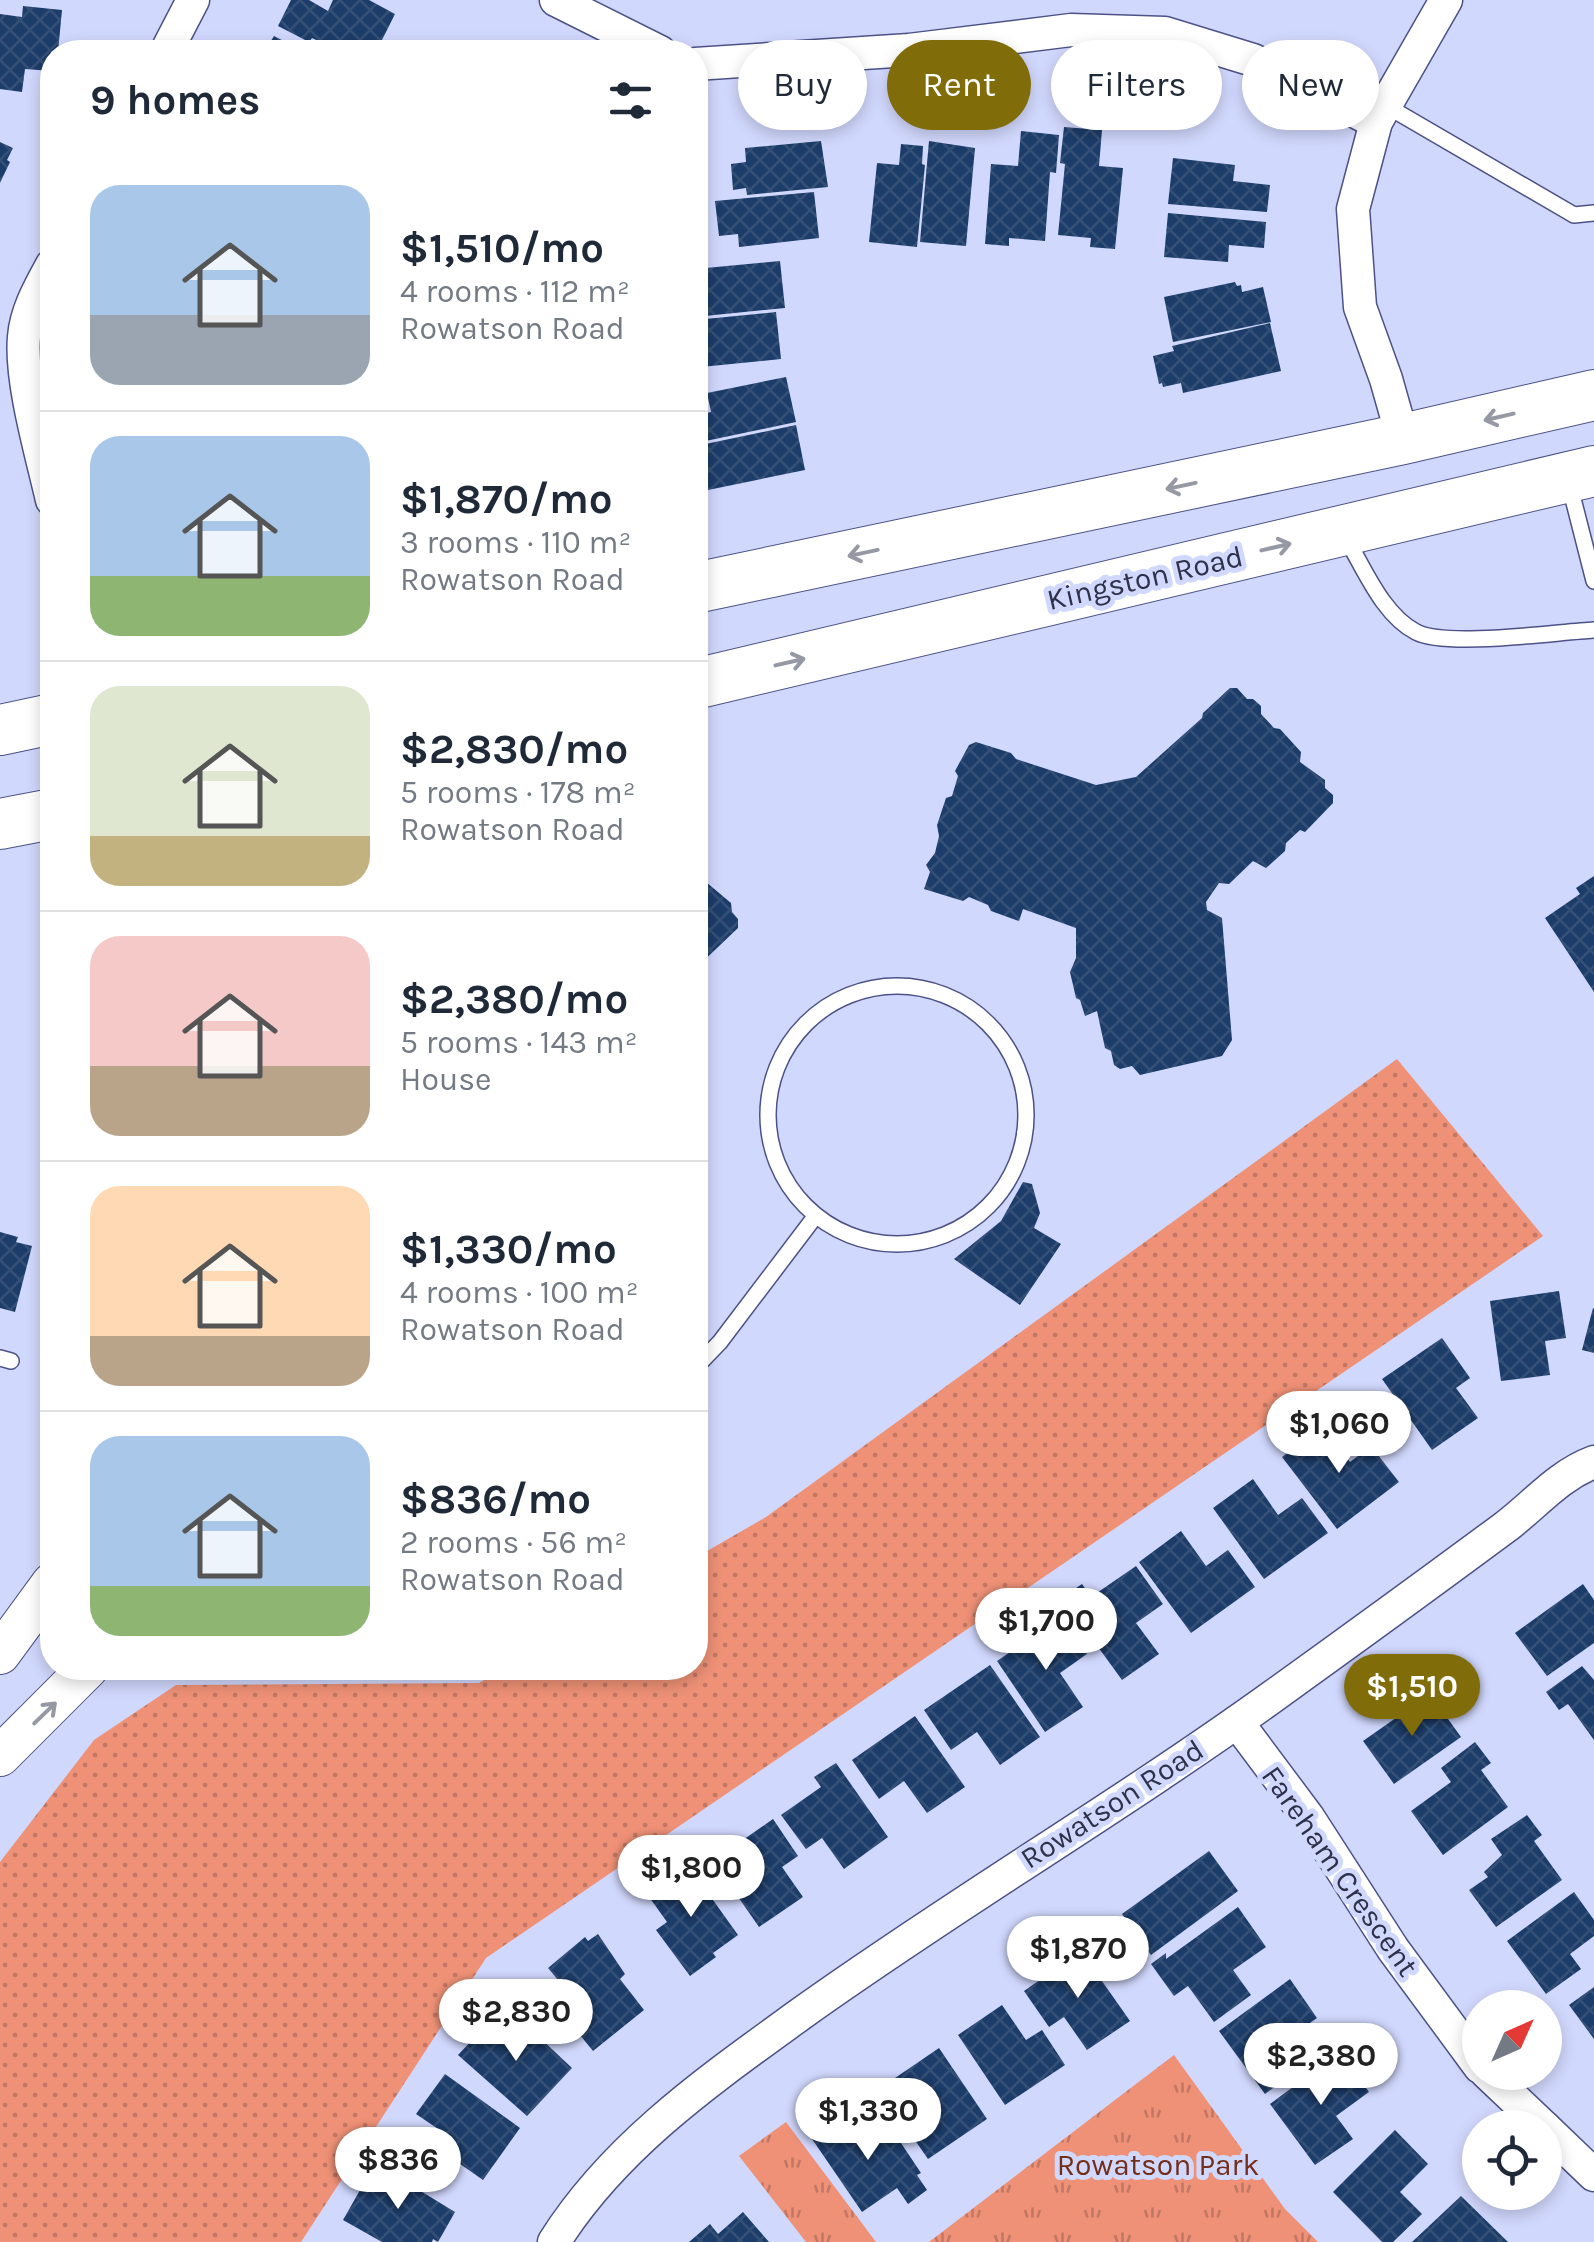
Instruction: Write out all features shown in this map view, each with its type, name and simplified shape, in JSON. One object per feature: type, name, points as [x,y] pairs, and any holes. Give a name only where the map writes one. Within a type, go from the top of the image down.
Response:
[{"type":"main road","points":[[708,585],[1594,395]]},
{"type":"main road","name":"Kingston Road","points":[[708,681],[1581,475]]},
{"type":"main road","points":[[0,730],[40,722]]},
{"type":"main road","points":[[0,824],[40,817]]},
{"type":"street","points":[[172,40],[193,0]]},
{"type":"street","points":[[556,0],[636,40]]},
{"type":"street","points":[[1402,439],[1386,378],[1360,307],[1353,210],[1380,114],[1446,0]]},
{"type":"street","points":[[708,63],[909,50],[1070,30],[1165,33],[1253,60],[1380,114]]},
{"type":"street","points":[[40,285],[24,334],[12,352],[40,450]]},
{"type":"street","name":"Rowatson Road","points":[[554,2242],[588,2197],[640,2140],[724,2069],[913,1934],[1237,1722],[1515,1520],[1570,1471],[1594,1462]]},
{"type":"street","points":[[0,1654],[40,1599]]},
{"type":"street","points":[[0,1756],[76,1680]]},
{"type":"street","name":"Fareham Crescent","points":[[1237,1722],[1308,1817],[1394,1949],[1462,2042]]},
{"type":"street","points":[[1505,2090],[1526,2110]]},
{"type":"street","points":[[1562,2144],[1594,2174]]},
{"type":"lane","points":[[1380,114],[1574,215],[1594,214]]},
{"type":"lane","points":[[1581,475],[1594,581]]},
{"type":"lane","points":[[1342,532],[1382,599],[1416,632],[1446,639],[1594,630]]},
{"type":"lane","points":[[874,986],[932,989],[984,1017],[1018,1064],[1028,1122],[1012,1178],[973,1221],[920,1243],[862,1240],[814,1218],[776,1165],[766,1107],[782,1052],[821,1008],[874,986]]},
{"type":"lane","points":[[708,1354],[814,1218]]},
{"type":"green space","points":[[1397,1059],[1543,1236],[486,1958],[301,2242],[0,2242],[0,1862],[94,1740],[176,1685],[708,1680],[708,1550],[766,1517]]},
{"type":"green space","name":"Rowatson Park","points":[[1174,2055],[1285,2209],[1318,2242],[929,2242]]},
{"type":"green space","points":[[786,2122],[876,2242],[806,2242],[739,2156]]},
{"type":"building","points":[[291,0],[309,0],[328,11],[333,0],[369,0],[395,14],[382,40],[305,40],[278,26]]},
{"type":"building","points":[[23,6],[62,10],[59,40],[40,40],[40,70],[25,69],[22,92],[0,89],[0,14],[22,17]]},
{"type":"building","points":[[1064,130],[1102,130],[1099,166],[1123,168],[1115,249],[1090,247],[1091,238],[1058,235],[1065,164],[1060,163]]},
{"type":"building","points":[[1021,131],[1059,135],[1056,173],[1050,172],[1045,241],[1009,238],[1009,246],[985,244],[991,164],[1018,166]]},
{"type":"building","points":[[821,141],[828,187],[747,195],[746,188],[733,190],[731,164],[746,162],[745,148]]},
{"type":"building","points":[[929,141],[975,148],[966,246],[920,242]]},
{"type":"building","points":[[0,142],[13,148],[0,183]]},
{"type":"building","points":[[901,144],[923,146],[925,165],[917,247],[869,242],[877,163],[899,165]]},
{"type":"building","points":[[1173,158],[1235,165],[1233,181],[1270,185],[1267,212],[1168,204]]},
{"type":"building","points":[[814,192],[819,238],[739,247],[738,234],[719,236],[715,201]]},
{"type":"building","points":[[1168,213],[1266,222],[1264,248],[1229,245],[1228,262],[1164,257]]},
{"type":"building","points":[[780,261],[785,308],[708,316],[708,268]]},
{"type":"building","points":[[1235,282],[1241,285],[1242,292],[1263,287],[1271,322],[1173,342],[1164,297]]},
{"type":"building","points":[[776,312],[781,359],[708,366],[708,319]]},
{"type":"building","points":[[1270,323],[1281,371],[1183,393],[1181,383],[1163,387],[1159,384],[1153,356],[1174,351],[1172,346]]},
{"type":"building","points":[[786,377],[796,422],[708,440],[708,393]]},
{"type":"building","points":[[796,425],[805,470],[708,490],[708,443]]},
{"type":"building","points":[[1230,688],[1237,688],[1261,706],[1261,714],[1301,752],[1300,762],[1325,780],[1333,803],[1305,832],[1300,830],[1286,843],[1285,851],[1266,868],[1253,861],[1229,884],[1219,883],[1206,902],[1207,910],[1222,918],[1232,1040],[1222,1056],[1140,1075],[1132,1066],[1120,1069],[1114,1065],[1111,1051],[1105,1048],[1097,1011],[1085,1016],[1076,998],[1070,972],[1076,958],[1076,928],[1023,909],[1019,921],[991,911],[988,905],[969,897],[963,901],[924,889],[930,872],[926,865],[935,853],[937,825],[946,798],[952,796],[958,776],[955,771],[969,745],[976,742],[1011,753],[1016,759],[1096,785],[1136,777]]},
{"type":"building","points":[[1594,876],[1594,992],[1545,918],[1580,894],[1576,888]]},
{"type":"building","points":[[708,884],[731,903],[738,928],[708,957]]},
{"type":"building","points":[[1023,1182],[1032,1184],[1040,1213],[1034,1228],[1061,1244],[1020,1305],[954,1259],[1001,1221]]},
{"type":"building","points":[[0,1232],[32,1246],[15,1312],[0,1308]]},
{"type":"building","points":[[1559,1291],[1566,1338],[1545,1341],[1550,1375],[1501,1381],[1490,1301]]},
{"type":"building","points":[[1594,1309],[1594,1353],[1582,1350]]},
{"type":"building","points":[[1442,1338],[1470,1378],[1456,1388],[1478,1418],[1432,1450],[1382,1379]]},
{"type":"building","points":[[1322,1426],[1350,1462],[1371,1446],[1399,1482],[1337,1529],[1282,1457]]},
{"type":"building","points":[[1253,1479],[1278,1515],[1302,1498],[1328,1533],[1264,1579],[1213,1508]]},
{"type":"building","points":[[1181,1531],[1206,1566],[1228,1550],[1255,1587],[1191,1633],[1139,1562]]},
{"type":"building","points":[[1136,1566],[1163,1604],[1136,1623],[1159,1654],[1122,1680],[1072,1611],[1076,1607],[1067,1594],[1082,1584],[1091,1597]]},
{"type":"building","points":[[1583,1584],[1594,1600],[1594,1643],[1547,1676],[1515,1633]]},
{"type":"building","points":[[1061,1617],[1087,1654],[1060,1673],[1083,1707],[1045,1732],[997,1661]]},
{"type":"building","points":[[990,1665],[1040,1737],[1000,1765],[977,1732],[951,1750],[924,1710]]},
{"type":"building","points":[[1582,1666],[1594,1680],[1594,1740],[1568,1704],[1559,1710],[1546,1692]]},
{"type":"building","points":[[1430,1694],[1461,1737],[1394,1784],[1363,1741]]},
{"type":"building","points":[[915,1716],[965,1787],[927,1813],[904,1781],[879,1799],[852,1760]]},
{"type":"building","points":[[1475,1742],[1491,1763],[1481,1770],[1508,1807],[1443,1855],[1411,1811],[1451,1782],[1441,1768]]},
{"type":"building","points":[[836,1763],[888,1837],[844,1869],[822,1838],[806,1849],[781,1815],[821,1787],[814,1777]]},
{"type":"building","points":[[1527,1815],[1542,1835],[1534,1841],[1562,1880],[1496,1927],[1469,1890],[1488,1877],[1484,1872],[1502,1855],[1491,1839]]},
{"type":"building","points":[[773,1819],[798,1856],[782,1867],[803,1897],[759,1927],[713,1861]]},
{"type":"building","points":[[1209,1851],[1238,1891],[1151,1955],[1122,1914]]},
{"type":"building","points":[[688,1865],[738,1935],[690,1976],[656,1930],[667,1922],[647,1894]]},
{"type":"building","points":[[1574,1892],[1594,1920],[1594,1936],[1570,1954],[1581,1969],[1552,1990],[1543,1990],[1507,1941]]},
{"type":"building","points":[[1238,1907],[1266,1947],[1233,1970],[1251,1995],[1214,2022],[1188,1986],[1174,1996],[1151,1964],[1166,1953],[1166,1959]]},
{"type":"building","points":[[598,1934],[625,1974],[620,1979],[644,2010],[593,2051],[549,1997],[563,1986],[548,1968],[585,1937],[588,1941]]},
{"type":"building","points":[[1081,1951],[1130,2021],[1087,2050],[1064,2017],[1049,2027],[1024,1991]]},
{"type":"building","points":[[1290,1979],[1317,2018],[1284,2041],[1303,2066],[1265,2094],[1219,2031]]},
{"type":"building","points":[[1594,1987],[1594,2039],[1569,2005]]},
{"type":"building","points":[[1002,2005],[1026,2040],[1042,2030],[1065,2065],[1005,2105],[958,2035]]},
{"type":"building","points":[[492,2019],[509,2034],[521,2020],[572,2068],[527,2116],[458,2055]]},
{"type":"building","points":[[939,2048],[987,2119],[928,2159],[903,2123],[918,2113],[895,2078]]},
{"type":"building","points":[[1340,2052],[1369,2092],[1336,2116],[1353,2139],[1315,2165],[1270,2104]]},
{"type":"building","points":[[445,2074],[520,2128],[483,2180],[440,2150],[450,2137],[416,2114]]},
{"type":"building","points":[[846,2112],[869,2147],[893,2131],[921,2173],[917,2175],[927,2190],[908,2204],[897,2188],[862,2212],[810,2136]]},
{"type":"building","points":[[1395,2130],[1428,2164],[1400,2192],[1422,2214],[1393,2242],[1382,2242],[1333,2192]]},
{"type":"building","points":[[383,2168],[455,2212],[438,2242],[382,2242],[343,2220],[368,2176],[376,2181]]},
{"type":"building","points":[[1461,2196],[1462,2210],[1475,2210],[1508,2242],[1412,2242]]},
{"type":"building","points":[[743,2212],[769,2242],[689,2242],[710,2224],[718,2234]]}]
